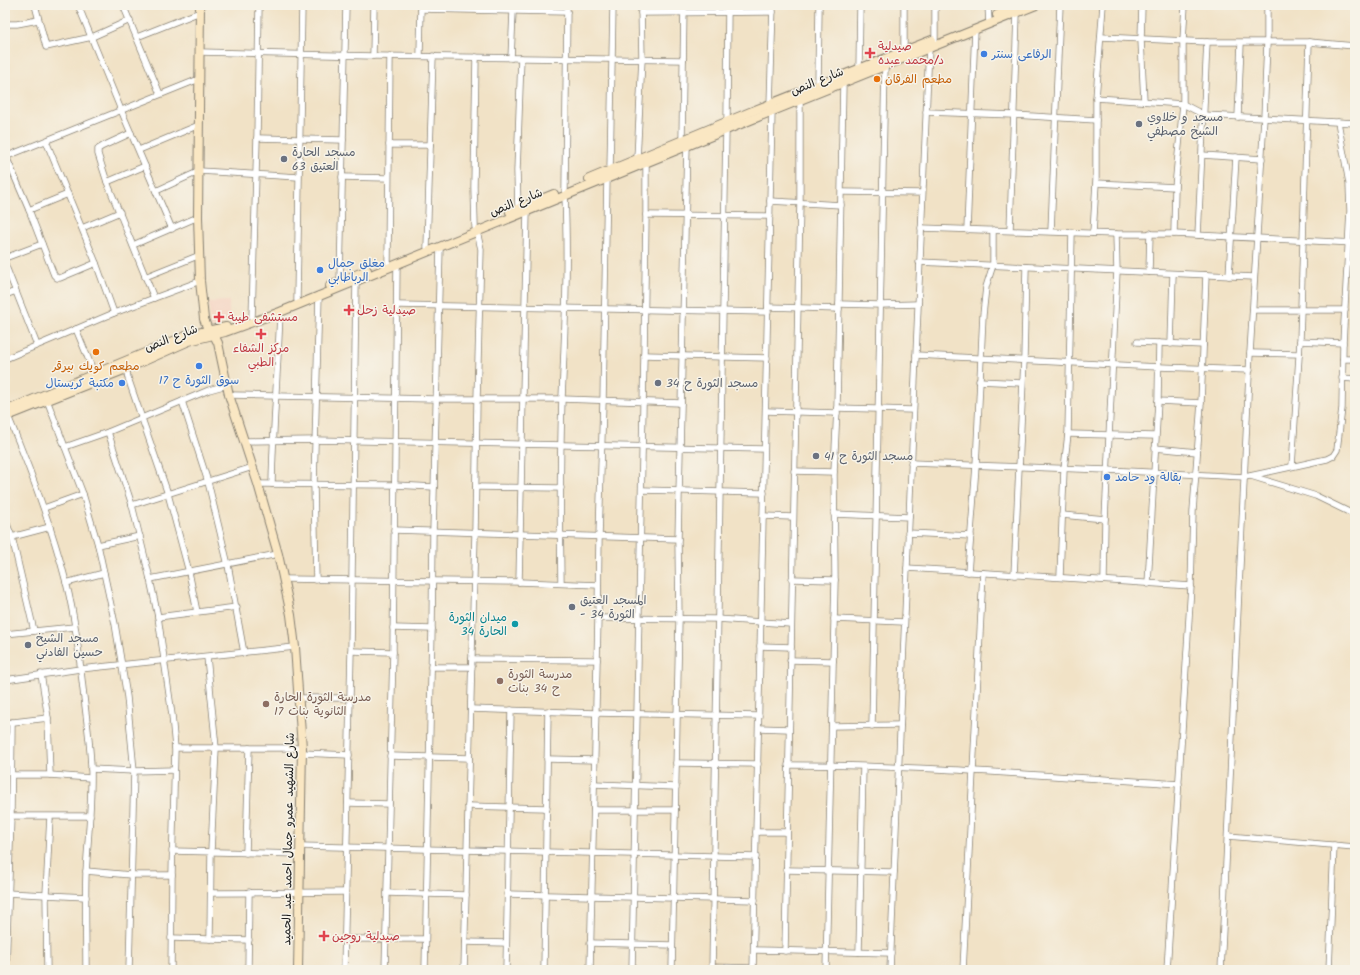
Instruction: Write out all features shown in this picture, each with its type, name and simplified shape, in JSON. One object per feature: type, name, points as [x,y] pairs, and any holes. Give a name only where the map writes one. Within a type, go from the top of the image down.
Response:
[{"type":"main road","name":"شارع النص","points":[[211,333],[238,328],[440,247],[518,209],[565,192],[771,108],[818,86],[904,51],[1019,9],[1036,5]]},
{"type":"main road","name":"شارع الشهيد عمرو جمال احمد عبد الحميد","points":[[200,8],[200,171],[198,217],[202,310],[204,319],[220,348],[227,385],[253,467],[278,554],[284,579],[295,647],[302,750],[298,970]]},
{"type":"main road","name":"شارع النص","points":[[771,108],[800,100],[843,83],[975,29],[988,21]]},
{"type":"main road","name":"شارع النص","points":[[6,415],[95,375],[252,318],[426,247],[527,211],[565,192]]},
{"type":"main road","name":"شارع النص","points":[[6,415],[47,400],[126,365]]},
{"type":"street","points":[[36,5],[38,20],[46,47],[92,36],[130,20]]},
{"type":"street","points":[[78,5],[172,229]]},
{"type":"street","points":[[124,5],[160,94]]},
{"type":"street","points":[[252,318],[257,138],[258,5]]},
{"type":"street","points":[[297,300],[302,5]]},
{"type":"street","points":[[340,281],[346,5]]},
{"type":"street","points":[[373,56],[374,5]]},
{"type":"street","points":[[561,583],[560,535],[562,399],[566,308],[565,192],[567,5]]},
{"type":"street","points":[[590,970],[612,5]]},
{"type":"street","points":[[632,970],[646,215],[641,161],[641,5]]},
{"type":"street","points":[[672,970],[679,620],[678,538],[686,216],[683,60],[684,5]]},
{"type":"street","points":[[728,5],[726,216],[723,312],[712,968],[753,969],[766,411],[773,5]]},
{"type":"street","points":[[818,86],[819,5]]},
{"type":"street","points":[[859,70],[860,5]]},
{"type":"street","points":[[904,5],[904,51]]},
{"type":"street","points":[[935,5],[935,39]]},
{"type":"street","points":[[988,5],[988,21]]},
{"type":"street","points":[[1051,231],[1060,5]]},
{"type":"street","points":[[1093,232],[1096,183],[1096,98],[1103,5]]},
{"type":"street","points":[[1142,5],[1141,40],[1144,101]]},
{"type":"street","points":[[1174,234],[1175,187],[1183,104],[1183,41],[1185,5]]},
{"type":"street","points":[[1221,970],[1248,477],[1250,353],[1262,159],[1267,43],[1267,5]]},
{"type":"street","points":[[420,56],[421,7],[512,12],[567,12]]},
{"type":"street","points":[[137,37],[200,8]]},
{"type":"street","points":[[1010,230],[1019,9]]},
{"type":"street","points":[[512,12],[512,58]]},
{"type":"street","points":[[641,13],[773,12]]},
{"type":"street","points":[[5,24],[17,24],[38,20]]},
{"type":"street","points":[[967,230],[975,29]]},
{"type":"street","points":[[1101,37],[1141,40],[1241,43],[1309,42],[1355,46]]},
{"type":"street","points":[[1198,235],[1207,42]]},
{"type":"street","points":[[1292,466],[1300,341],[1309,42]]},
{"type":"street","points":[[1238,117],[1241,43]]},
{"type":"street","points":[[890,970],[929,47]]},
{"type":"street","points":[[200,52],[683,60]]},
{"type":"street","points":[[388,262],[390,56]]},
{"type":"street","points":[[426,247],[433,56]]},
{"type":"street","points":[[464,970],[476,534],[476,444],[481,249],[476,229],[474,187],[476,57]]},
{"type":"street","points":[[518,209],[517,171],[521,58]]},
{"type":"street","points":[[872,726],[885,66]]},
{"type":"street","points":[[96,263],[60,278],[57,278],[54,275],[29,210],[5,156],[199,79]]},
{"type":"street","points":[[826,970],[835,580],[834,472],[837,410],[843,83]]},
{"type":"street","points":[[1096,98],[1183,104],[1204,115],[1355,123]]},
{"type":"street","points":[[785,951],[796,308],[800,202],[800,100]]},
{"type":"street","points":[[926,112],[1096,120]]},
{"type":"street","points":[[1248,477],[1327,459],[1333,456],[1337,450],[1342,408],[1345,310],[1352,243],[1349,183],[1338,122]]},
{"type":"street","points":[[139,150],[199,125]]},
{"type":"street","points":[[131,133],[98,149],[98,154],[107,182],[154,298]]},
{"type":"street","points":[[257,138],[344,140]]},
{"type":"street","points":[[46,141],[96,263],[114,313]]},
{"type":"street","points":[[389,145],[430,146]]},
{"type":"street","points":[[1202,154],[1262,159]]},
{"type":"street","points":[[1229,276],[1236,157]]},
{"type":"street","points":[[107,182],[146,166]]},
{"type":"street","points":[[156,191],[200,171],[298,177]]},
{"type":"street","points":[[342,177],[388,178]]},
{"type":"street","points":[[1096,183],[1175,187]]},
{"type":"street","points":[[842,192],[922,192]]},
{"type":"street","points":[[29,210],[68,194]]},
{"type":"street","points":[[770,201],[841,204]]},
{"type":"street","points":[[519,582],[527,211]]},
{"type":"street","points":[[82,228],[120,212]]},
{"type":"street","points":[[646,215],[770,216]]},
{"type":"street","points":[[133,245],[198,217]]},
{"type":"street","points":[[921,228],[1093,232],[1116,234],[1150,233],[1352,243]]},
{"type":"street","points":[[968,572],[976,466],[982,315],[986,288],[993,265],[993,230]]},
{"type":"street","points":[[1060,577],[1064,469],[1068,434],[1072,232]]},
{"type":"street","points":[[1149,272],[1150,233]]},
{"type":"street","points":[[1104,580],[1105,519],[1116,271],[1116,234]]},
{"type":"street","points":[[5,258],[42,244]]},
{"type":"street","points":[[425,970],[440,247]]},
{"type":"street","points":[[145,277],[200,255]]},
{"type":"street","points":[[920,262],[1254,277]]},
{"type":"street","points":[[5,264],[37,345]]},
{"type":"street","points":[[385,970],[394,581],[394,485],[398,264]]},
{"type":"street","points":[[1014,574],[1024,360],[1026,267]]},
{"type":"street","points":[[1171,344],[1173,274]]},
{"type":"street","points":[[1168,970],[1191,586],[1195,474],[1201,403],[1206,275]]},
{"type":"street","points":[[5,359],[114,313],[200,281]]},
{"type":"street","points":[[344,970],[354,485],[356,281]]},
{"type":"street","points":[[5,295],[16,291]]},
{"type":"street","points":[[316,580],[314,484],[319,296]]},
{"type":"street","points":[[398,305],[604,308],[723,312],[839,306],[918,304]]},
{"type":"street","points":[[1253,310],[1345,310]]},
{"type":"street","points":[[272,484],[280,312]]},
{"type":"street","points":[[76,329],[95,375]]},
{"type":"street","points":[[1300,341],[1343,342]]},
{"type":"street","points":[[1137,342],[1203,345]]},
{"type":"street","points":[[1148,584],[1158,401],[1159,343]]},
{"type":"street","points":[[1250,353],[1299,354]]},
{"type":"street","points":[[644,355],[767,358]]},
{"type":"street","points":[[916,355],[1250,370]]},
{"type":"street","points":[[1343,359],[1355,359]]},
{"type":"street","points":[[126,365],[168,494],[197,612]]},
{"type":"street","points":[[1342,378],[1355,379]]},
{"type":"street","points":[[979,381],[1022,383]]},
{"type":"street","points":[[65,447],[108,432],[209,390],[227,385]]},
{"type":"street","points":[[230,395],[436,399],[562,399],[681,403]]},
{"type":"street","points":[[47,400],[83,494],[98,545],[115,624],[130,716],[134,771],[129,970]]},
{"type":"street","points":[[182,401],[208,482],[237,607],[244,653]]},
{"type":"street","points":[[1158,401],[1201,403]]},
{"type":"street","points":[[766,411],[795,412],[878,409],[913,410]]},
{"type":"street","points":[[6,415],[32,473],[44,508],[66,583],[74,626],[88,726],[91,768],[90,816],[86,872],[86,970]]},
{"type":"street","points":[[108,432],[132,505],[150,579],[158,617],[175,748],[171,970]]},
{"type":"street","points":[[1068,434],[1155,436]]},
{"type":"street","points":[[244,441],[316,440],[476,444],[681,446],[764,449]]},
{"type":"street","points":[[1155,448],[1197,452]]},
{"type":"street","points":[[911,463],[1248,477],[1316,496],[1355,515]]},
{"type":"street","points":[[132,505],[253,467]]},
{"type":"street","points":[[794,471],[834,472]]},
{"type":"street","points":[[258,484],[394,485],[434,487]]},
{"type":"street","points":[[476,487],[561,488]]},
{"type":"street","points":[[642,490],[764,493]]},
{"type":"street","points":[[44,508],[83,494]]},
{"type":"street","points":[[834,514],[909,517]]},
{"type":"street","points":[[1062,515],[1105,519]]},
{"type":"street","points":[[763,516],[793,517]]},
{"type":"street","points":[[5,518],[12,537],[34,631]]},
{"type":"street","points":[[12,537],[50,527]]},
{"type":"street","points":[[394,530],[476,534],[678,538]]},
{"type":"street","points":[[908,533],[971,536]]},
{"type":"street","points":[[98,545],[140,536]]},
{"type":"street","points":[[150,579],[228,565],[278,554]]},
{"type":"street","points":[[907,568],[1191,586]]},
{"type":"street","points":[[66,583],[104,573]]},
{"type":"street","points":[[963,970],[983,573]]},
{"type":"street","points":[[284,579],[474,581],[598,585]]},
{"type":"street","points":[[792,579],[835,580]]},
{"type":"street","points":[[158,617],[237,607]]},
{"type":"street","points":[[598,618],[679,620],[718,619],[791,624]]},
{"type":"street","points":[[834,619],[904,622]]},
{"type":"street","points":[[5,634],[74,626]]},
{"type":"street","points":[[393,628],[432,629]]},
{"type":"street","points":[[760,646],[791,647]]},
{"type":"street","points":[[5,680],[121,664],[207,657],[295,647]]},
{"type":"street","points":[[351,651],[392,652]]},
{"type":"street","points":[[207,657],[216,748],[211,851],[210,939]]},
{"type":"street","points":[[472,659],[597,660]]},
{"type":"street","points":[[790,660],[833,661]]},
{"type":"street","points":[[431,667],[472,667]]},
{"type":"street","points":[[41,674],[48,718],[50,775]]},
{"type":"street","points":[[299,698],[350,698]]},
{"type":"street","points":[[471,709],[759,716]]},
{"type":"street","points":[[506,970],[511,710]]},
{"type":"street","points":[[544,970],[548,711]]},
{"type":"street","points":[[5,723],[48,718]]},
{"type":"street","points":[[6,970],[8,816],[12,775],[12,722]]},
{"type":"street","points":[[832,726],[900,725]]},
{"type":"street","points":[[759,728],[789,729]]},
{"type":"street","points":[[175,748],[249,748],[349,754]]},
{"type":"street","points":[[246,853],[249,748]]},
{"type":"street","points":[[390,756],[469,758]]},
{"type":"street","points":[[547,759],[595,760]]},
{"type":"street","points":[[676,763],[758,764]]},
{"type":"street","points":[[788,765],[898,768],[1180,784]]},
{"type":"street","points":[[859,952],[863,767]]},
{"type":"street","points":[[91,768],[134,771],[174,770]]},
{"type":"street","points":[[12,775],[50,775],[90,778]]},
{"type":"street","points":[[594,784],[676,787]]},
{"type":"street","points":[[348,803],[389,804]]},
{"type":"street","points":[[468,806],[547,808]]},
{"type":"street","points":[[594,810],[675,810]]},
{"type":"street","points":[[8,816],[90,816]]},
{"type":"street","points":[[47,970],[46,894],[50,817]]},
{"type":"street","points":[[756,832],[786,832]]},
{"type":"street","points":[[1228,836],[1355,847]]},
{"type":"street","points":[[300,846],[756,856]]},
{"type":"street","points":[[1329,970],[1334,846]]},
{"type":"street","points":[[172,851],[300,854]]},
{"type":"street","points":[[786,870],[894,872]]},
{"type":"street","points":[[86,872],[131,875],[172,875]]},
{"type":"street","points":[[248,970],[249,892]]},
{"type":"street","points":[[211,893],[346,892]]},
{"type":"street","points":[[7,893],[86,897]]},
{"type":"street","points":[[387,893],[466,895]]},
{"type":"street","points":[[507,894],[755,900]]},
{"type":"street","points":[[171,938],[249,940]]},
{"type":"street","points":[[345,939],[425,939]]},
{"type":"street","points":[[465,942],[506,943]]},
{"type":"street","points":[[590,943],[672,945]]},
{"type":"street","points":[[754,950],[890,953]]},
{"type":"shaded area","name":"مستشفى طيبة","points":[[229,301],[229,320],[212,328],[210,326],[209,302]]},
{"type":"place","name":"صيدلية د/محمد عبده","points":[[870,53]]},
{"type":"place","name":"الرفاعى سنتر","points":[[984,54]]},
{"type":"place","name":"مطعم الفرقان","points":[[877,79]]},
{"type":"place","name":"مسجد و خلاوي الشيخ مصطفي","points":[[1139,124]]},
{"type":"place","name":"مسجد الحارة 63 العتيق","points":[[284,159]]},
{"type":"place","name":"مغلق جمال الرباطابي","points":[[320,270]]},
{"type":"place","name":"صيدلية زحل","points":[[349,310]]},
{"type":"place","name":"مستشفى طيبة","points":[[219,317]]},
{"type":"place","name":"مركز الشفاء الطبي","points":[[261,334]]},
{"type":"place","name":"مطعم كويك بيرقر","points":[[96,352]]},
{"type":"place","name":"سوق الثورة ح 17","points":[[199,366]]},
{"type":"place","name":"مكتبة كريستال","points":[[122,383]]},
{"type":"place","name":"مسجد الثورة ح 34","points":[[658,383]]},
{"type":"place","name":"مسجد الثورة ح 41","points":[[816,456]]},
{"type":"place","name":"بقالة ود حامد","points":[[1107,477]]},
{"type":"place","name":"المسجد العتيق - الثورة 34","points":[[572,607]]},
{"type":"place","name":"ميدان الثورة الحارة 34","points":[[515,624]]},
{"type":"place","name":"مسجد الشيخ حسين الفادني","points":[[28,645]]},
{"type":"place","name":"مدرسة الثورة ح 34 بنات","points":[[500,681]]},
{"type":"place","name":"مدرسة الثورة الحارة 17 الثانوية بنات","points":[[266,704]]},
{"type":"place","name":"صيدلية روجين","points":[[324,936]]}]
